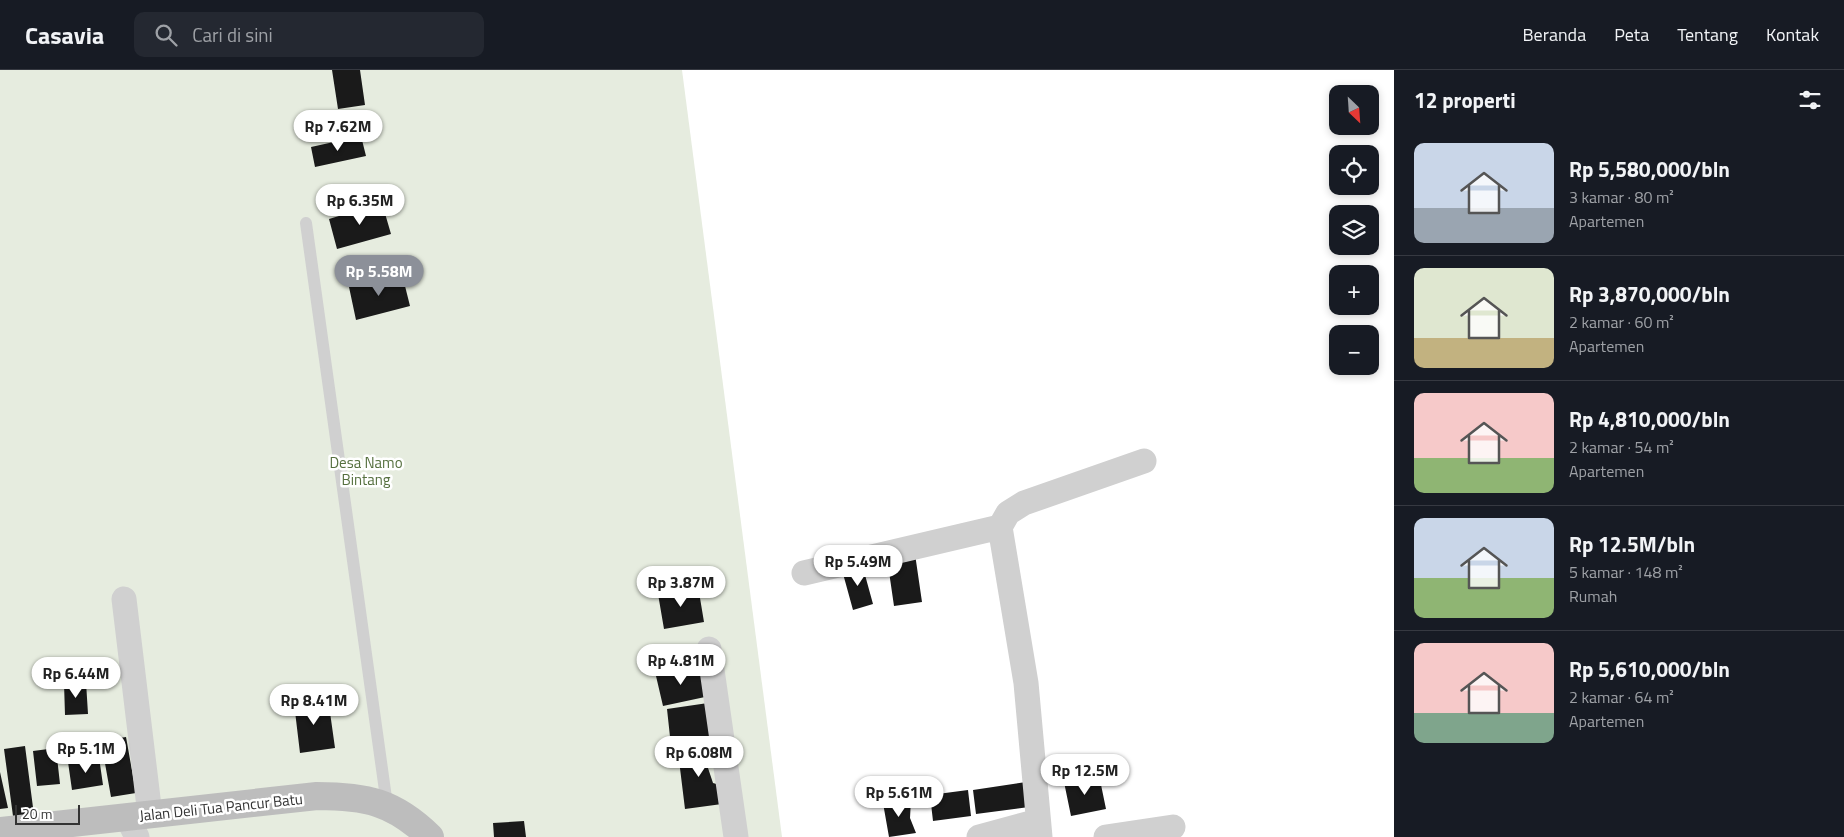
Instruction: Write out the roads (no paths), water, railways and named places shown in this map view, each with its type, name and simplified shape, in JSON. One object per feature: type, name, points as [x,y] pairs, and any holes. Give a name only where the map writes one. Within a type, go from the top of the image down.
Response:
[{"type":"main road","name":"Jalan Deli Tua Pancur Batu","points":[[0,831],[138,823],[318,796],[360,798],[387,806],[411,820],[430,837]]},
{"type":"street","points":[[979,837],[1039,829],[1026,683],[1000,527],[1008,513],[1024,503],[1144,462]]},
{"type":"street","points":[[804,573],[1000,527]]},
{"type":"street","points":[[124,599],[138,823]]},
{"type":"street","points":[[710,648],[736,837]]},
{"type":"street","points":[[1106,837],[1173,828]]},
{"type":"lane","points":[[306,223],[387,806]]},
{"type":"park label","name":"Desa Namo Bintang","points":[[366,470]]}]
